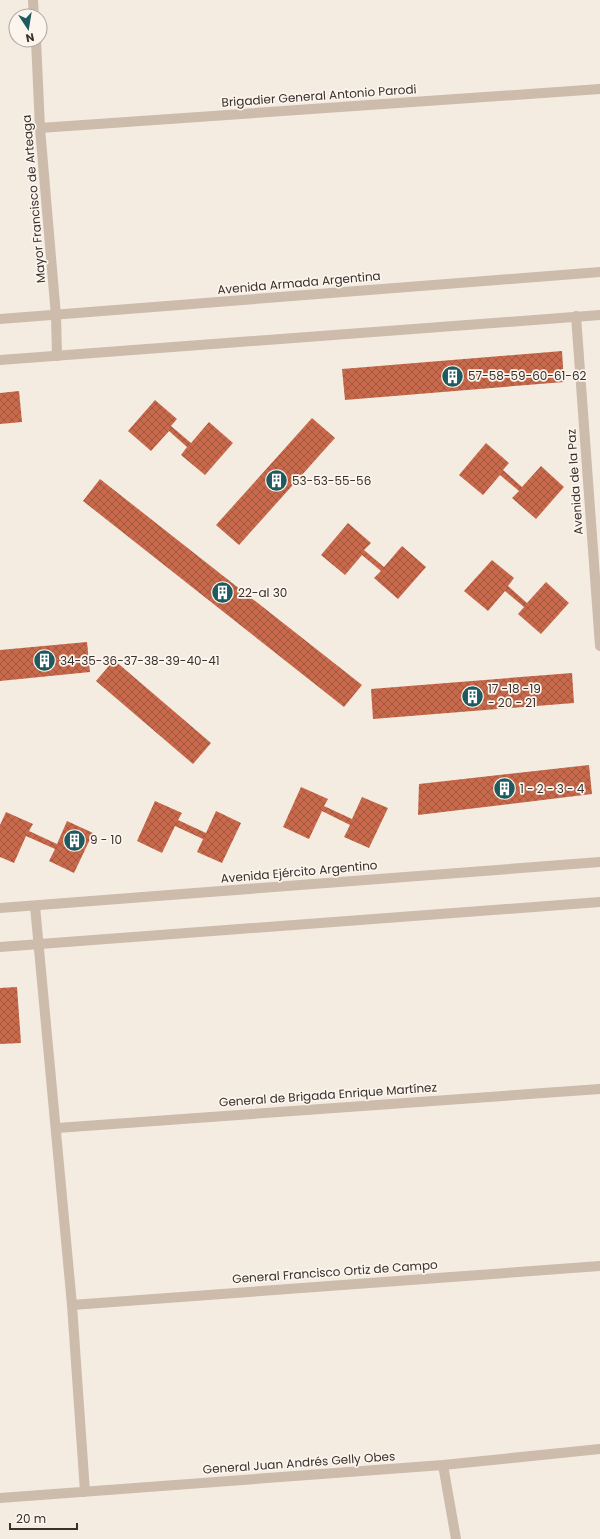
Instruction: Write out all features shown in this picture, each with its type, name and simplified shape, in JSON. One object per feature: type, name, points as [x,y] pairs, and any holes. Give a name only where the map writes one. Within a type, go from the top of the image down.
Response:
[{"type":"street","name":"Mayor Francisco de Arteaga","points":[[36,48],[40,128],[56,316],[57,356]]},
{"type":"street","name":"Brigadier General Antonio Parodi","points":[[40,128],[600,89]]},
{"type":"street","name":"Avenida Armada Argentina","points":[[0,319],[56,316],[600,272]]},
{"type":"street","points":[[0,360],[600,315]]},
{"type":"street","name":"Avenida de la Paz","points":[[576,316],[600,646]]},
{"type":"street","name":"Avenida Ejército Argentino","points":[[0,908],[600,862]]},
{"type":"street","points":[[0,947],[600,902]]},
{"type":"street","points":[[35,906],[40,944],[57,1128],[72,1305],[85,1492]]},
{"type":"street","name":"General de Brigada Enrique Martínez","points":[[57,1128],[600,1089]]},
{"type":"street","name":"General Francisco Ortiz de Campo","points":[[72,1305],[600,1266]]},
{"type":"street","name":"General Juan Andrés Gelly Obes","points":[[0,1498],[443,1465],[600,1450]]},
{"type":"street","points":[[443,1465],[456,1539]]},
{"type":"building","name":"57-58-59-60-61-62","points":[[562,351],[564,382],[345,400],[342,369]]},
{"type":"building","points":[[19,391],[22,422],[0,424],[0,393]]},
{"type":"building","points":[[155,400],[177,419],[171,426],[191,443],[209,422],[233,443],[205,475],[181,455],[187,447],[169,431],[151,451],[128,431]]},
{"type":"building","name":"53-53-55-56","points":[[312,418],[335,438],[239,545],[216,525]]},
{"type":"building","points":[[486,443],[509,463],[503,470],[522,487],[541,466],[564,487],[536,519],[512,498],[519,491],[500,475],[483,495],[459,475]]},
{"type":"building","name":"22-al 30","points":[[100,479],[362,685],[344,707],[83,501]]},
{"type":"building","points":[[348,523],[371,543],[364,550],[384,567],[402,546],[426,567],[398,599],[374,578],[381,571],[362,555],[345,575],[321,555]]},
{"type":"building","points":[[492,560],[514,578],[508,586],[527,603],[546,582],[569,603],[541,634],[518,614],[524,607],[505,591],[488,611],[464,591]]},
{"type":"building","name":"34-35-36-37-38-39-40-41","points":[[87,642],[90,672],[0,681],[0,650]]},
{"type":"building","points":[[114,660],[211,743],[193,764],[96,681]]},
{"type":"building","name":"17 -18 -19 - 20 - 21","points":[[572,673],[574,703],[373,719],[371,689]]},
{"type":"building","name":"1 - 2 - 3 - 4","points":[[589,765],[592,794],[418,815],[419,784]]},
{"type":"building","points":[[301,787],[328,799],[324,806],[352,819],[362,797],[388,808],[369,848],[344,837],[350,825],[322,811],[309,839],[283,827]]},
{"type":"building","points":[[155,801],[182,813],[178,820],[206,833],[216,811],[241,823],[222,863],[197,852],[203,839],[175,826],[162,853],[137,841]]},
{"type":"building","name":"9 - 10","points":[[6,812],[33,824],[29,831],[57,844],[67,821],[93,833],[74,873],[49,861],[55,849],[26,836],[14,863],[0,857],[0,825]]},
{"type":"building","points":[[17,987],[21,1043],[0,1044],[0,988]]},
{"type":"place","name":"57-58-59-60-61-62","points":[[453,376]]},
{"type":"place","name":"53-53-55-56","points":[[276,481]]},
{"type":"place","name":"22-al 30","points":[[222,593]]},
{"type":"place","name":"34-35-36-37-38-39-40-41","points":[[44,661]]},
{"type":"place","name":"17 -18 -19 - 20 - 21","points":[[473,696]]},
{"type":"place","name":"1 - 2 - 3 - 4","points":[[505,789]]},
{"type":"place","name":"9 - 10","points":[[74,840]]}]
